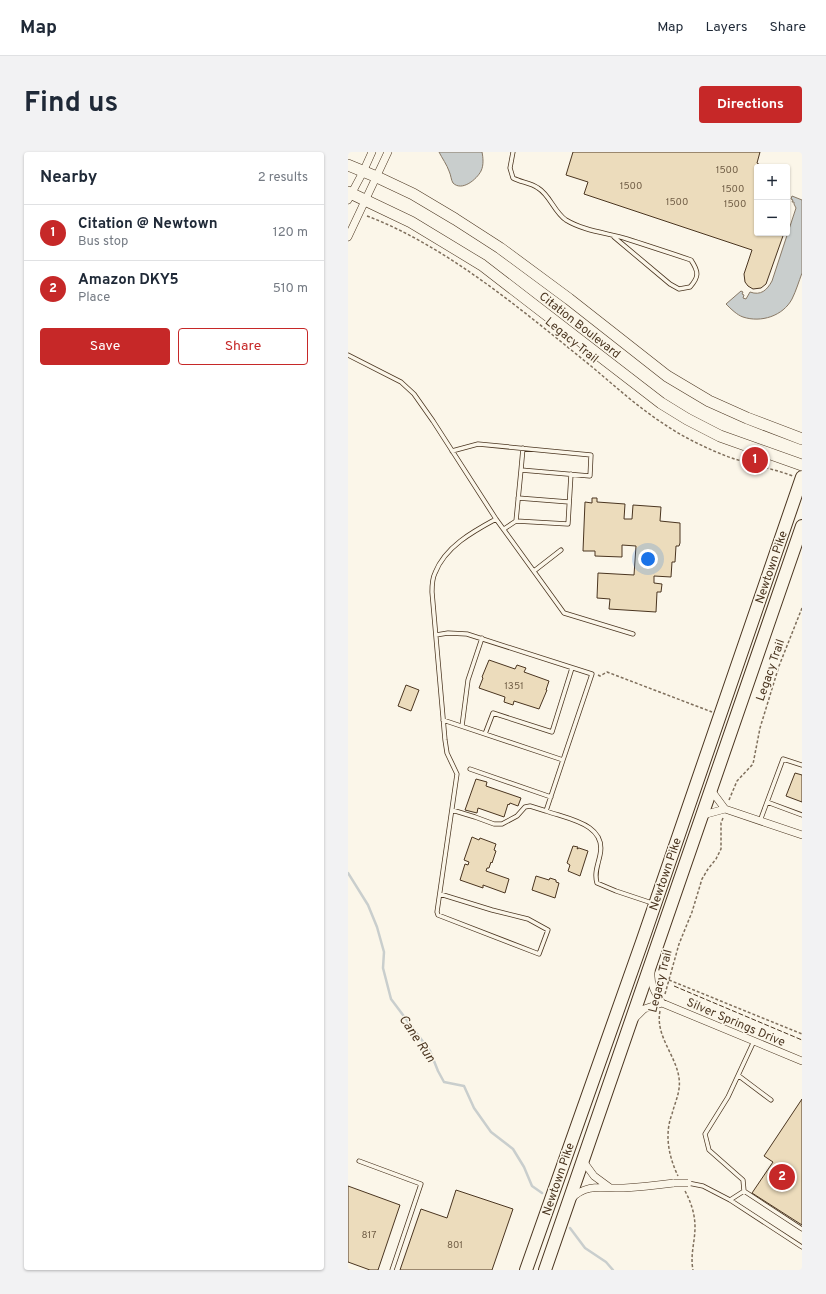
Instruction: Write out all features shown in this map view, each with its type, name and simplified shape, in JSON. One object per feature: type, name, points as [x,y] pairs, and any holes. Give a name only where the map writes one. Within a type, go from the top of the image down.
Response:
[{"type":"highway","name":"Newtown Pike","points":[[526,1270],[802,477]]},
{"type":"highway","name":"Newtown Pike","points":[[545,1270],[802,526]]},
{"type":"highway","points":[[653,958],[653,935],[659,914],[654,904]]},
{"type":"main road","name":"Citation Boulevard","points":[[348,165],[413,194],[500,248],[569,299],[667,376],[709,401],[747,418],[802,439]]},
{"type":"main road","name":"Citation Boulevard","points":[[349,196],[365,200],[411,222],[482,265],[632,382],[687,419],[720,436],[802,465]]},
{"type":"street","points":[[349,196],[363,172],[372,152]]},
{"type":"street","points":[[348,238],[388,152]]},
{"type":"street","points":[[711,790],[726,809],[802,835]]},
{"type":"street","points":[[703,815],[726,809]]},
{"type":"street","points":[[630,1026],[636,1016],[644,1009],[662,1003],[656,995],[651,980],[653,958]]},
{"type":"street","name":"Silver Springs Drive","points":[[662,1003],[802,1061]]},
{"type":"street","points":[[583,1160],[594,1176],[609,1187]]},
{"type":"street","points":[[568,1202],[577,1192],[595,1187],[622,1188],[677,1181],[685,1184]]},
{"type":"lane","points":[[513,152],[510,168],[512,178],[538,188],[546,195],[558,212],[566,220],[577,225],[626,238],[692,260],[697,272],[696,280],[690,287],[679,289],[670,284],[614,236]]},
{"type":"lane","points":[[348,355],[401,382],[414,394],[496,518],[564,613],[633,634]]},
{"type":"lane","points":[[452,452],[478,444],[591,455],[590,476],[521,470]]},
{"type":"lane","points":[[516,521],[523,448]]},
{"type":"lane","points":[[504,528],[516,521],[568,524],[570,474]]},
{"type":"lane","points":[[518,498],[569,502]]},
{"type":"lane","points":[[440,894],[528,919],[548,930],[539,954],[438,915],[437,912],[457,774],[447,754],[445,740],[432,592],[434,575],[439,563],[445,555],[457,544],[496,518]]},
{"type":"lane","points":[[534,571],[561,550]]},
{"type":"lane","points":[[436,635],[448,633],[467,634],[592,674],[546,811]]},
{"type":"lane","points":[[462,726],[468,680],[482,638]]},
{"type":"lane","points":[[485,734],[493,713],[552,732],[572,668]]},
{"type":"lane","points":[[443,720],[563,760]]},
{"type":"lane","points":[[760,821],[784,759],[802,765]]},
{"type":"lane","points":[[470,769],[551,796]]},
{"type":"lane","points":[[767,802],[802,815]]},
{"type":"lane","points":[[452,810],[494,824],[502,824],[517,816],[525,807],[530,806],[589,826],[595,831],[602,848],[595,876],[597,882],[616,891],[654,904]]},
{"type":"lane","points":[[754,1041],[728,1097],[705,1134],[709,1150],[742,1180],[744,1191],[802,1228]]},
{"type":"lane","points":[[739,1076],[771,1100]]},
{"type":"lane","points":[[360,1161],[421,1184],[392,1270]]},
{"type":"lane","points":[[685,1184],[703,1186],[730,1200],[802,1247]]},
{"type":"lane","points":[[730,1200],[744,1191]]},
{"type":"path","name":"Legacy Trail","points":[[359,213],[390,225],[428,246],[466,270],[550,333],[633,402],[668,426],[698,443],[727,456],[789,475]]},
{"type":"path","name":"Legacy Trail","points":[[677,1181],[671,1160],[668,1137],[671,1115],[678,1098],[679,1078],[677,1069],[661,1033],[659,1016],[679,944],[692,912],[702,879],[721,849],[722,823],[726,809],[737,781],[753,764],[760,728],[777,672],[802,608]]},
{"type":"path","points":[[592,674],[600,676],[607,672],[712,712]]},
{"type":"path","points":[[669,980],[802,1034]]},
{"type":"path","points":[[685,1184],[694,1213],[695,1228],[691,1257],[693,1270]]},
{"type":"shaded area","points":[[439,152],[482,152],[482,169],[473,181],[461,186],[457,185],[452,182],[448,169]]},
{"type":"shaded area","points":[[792,196],[802,200],[802,273],[792,299],[783,310],[771,317],[750,319],[741,316],[734,312],[726,304],[741,291],[744,295],[743,298],[746,299],[750,292],[760,293],[766,289],[772,281],[787,236],[790,236],[790,226],[796,208],[794,202],[792,202],[793,200],[791,199]]},
{"type":"building","points":[[573,152],[760,152],[757,163],[758,164],[754,164],[754,236],[783,236],[766,284],[761,288],[753,289],[745,282],[744,274],[752,250],[584,194],[588,182],[566,175]]},
{"type":"building","points":[[592,498],[597,498],[597,502],[625,504],[624,519],[632,519],[633,505],[661,507],[660,521],[680,523],[680,543],[679,546],[676,546],[675,562],[672,562],[671,577],[654,576],[654,583],[662,584],[661,592],[657,592],[656,612],[609,609],[610,599],[597,598],[598,573],[634,575],[636,546],[622,545],[622,557],[595,556],[595,551],[583,551],[585,502],[592,503]]},
{"type":"building","points":[[489,660],[515,669],[517,665],[526,668],[524,672],[549,681],[539,709],[514,701],[513,705],[504,702],[505,697],[479,688]]},
{"type":"building","points":[[406,685],[419,690],[411,711],[398,706]]},
{"type":"building","points":[[795,773],[802,775],[802,802],[786,796]]},
{"type":"building","points":[[476,779],[487,782],[486,786],[521,798],[518,806],[510,803],[509,805],[508,804],[504,817],[478,808],[477,813],[465,810]]},
{"type":"building","points":[[472,837],[479,840],[480,838],[496,844],[494,850],[496,851],[492,863],[491,862],[486,871],[509,879],[505,893],[483,885],[483,888],[460,880],[465,864],[468,865],[469,862],[464,860]]},
{"type":"building","points":[[573,846],[578,847],[577,849],[579,848],[588,851],[580,876],[568,871],[570,865],[567,863]]},
{"type":"building","points":[[536,876],[549,880],[550,878],[559,883],[555,898],[532,890]]},
{"type":"building","points":[[802,1099],[802,1225],[752,1193],[773,1162],[764,1156]]},
{"type":"building","points":[[348,1186],[400,1205],[378,1270],[370,1270],[348,1262]]},
{"type":"building","points":[[456,1190],[513,1209],[492,1270],[400,1270],[421,1209],[447,1218]]},
{"type":"waterway","name":"Cane Run","points":[[348,873],[368,905],[377,927],[384,952],[383,968],[391,999],[430,1051],[444,1082],[464,1086],[474,1108],[491,1132],[513,1149],[524,1167],[532,1186],[542,1193]]},
{"type":"waterway","name":"Cane Run","points":[[570,1228],[585,1248],[606,1262],[613,1270]]},
{"type":"fence","points":[[674,986],[802,1040]]},
{"type":"place","name":"Citation @ Newtown","points":[[755,460]]},
{"type":"place","name":"Amazon DKY5","points":[[782,1177]]}]
